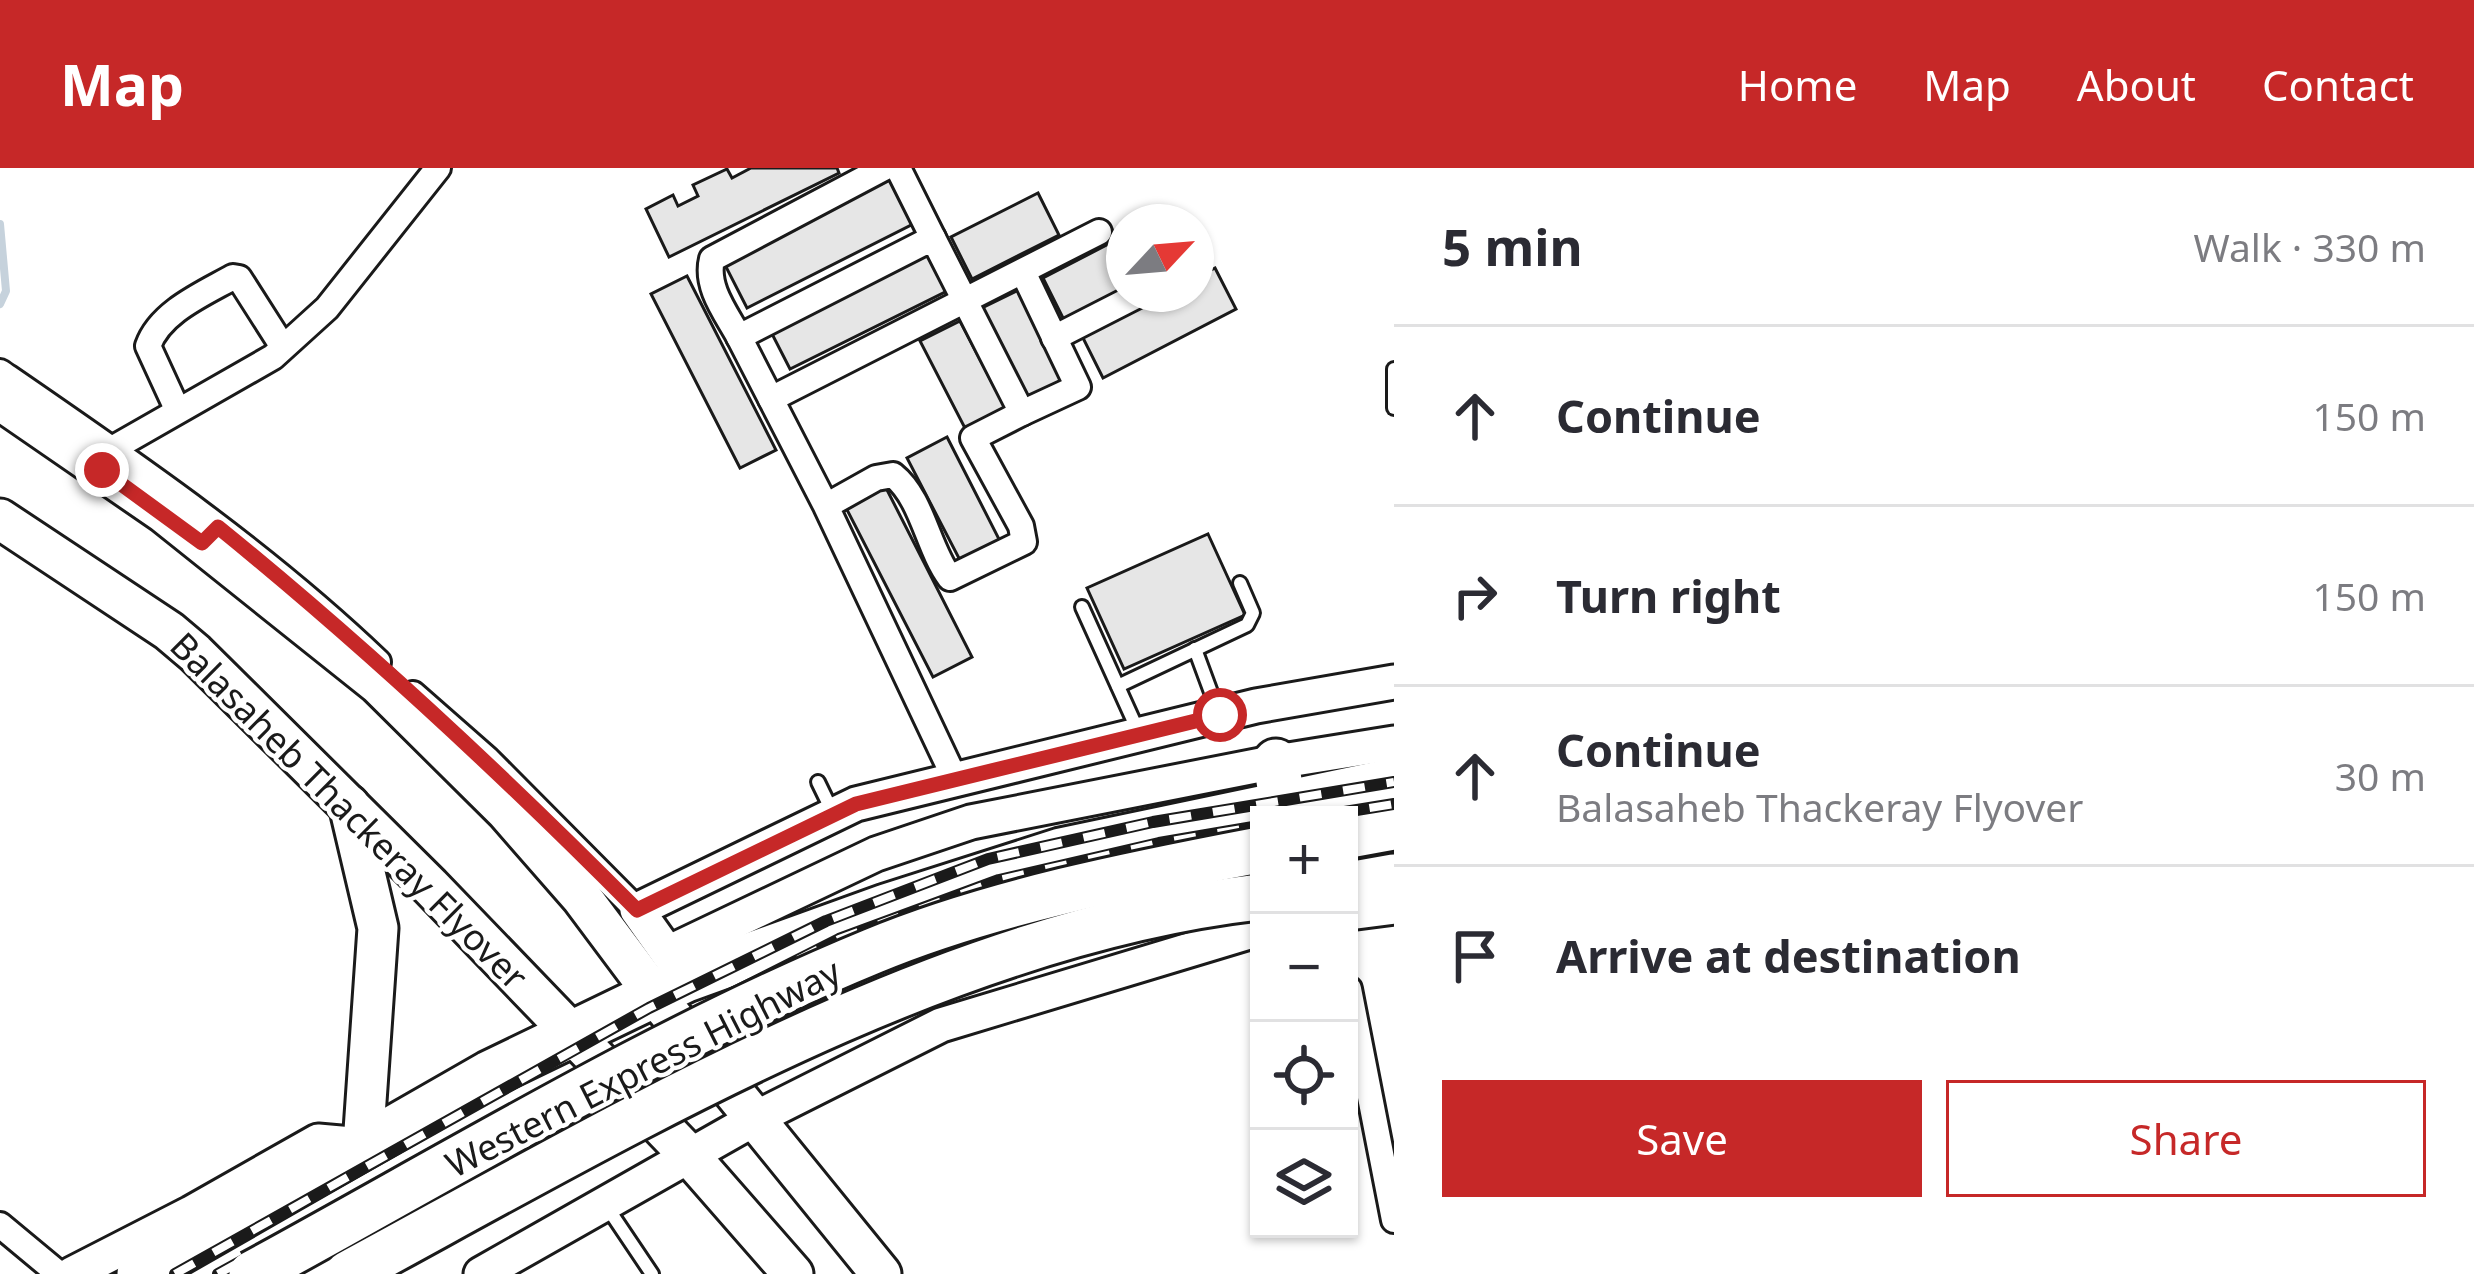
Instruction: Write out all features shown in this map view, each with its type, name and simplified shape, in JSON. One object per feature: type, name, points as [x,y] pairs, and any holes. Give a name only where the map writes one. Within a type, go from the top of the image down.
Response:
[{"type":"highway","points":[[1276,761],[1314,806]]},
{"type":"highway","points":[[1336,806],[1394,781]]},
{"type":"highway","points":[[1358,820],[1394,827]]},
{"type":"highway","points":[[140,1274],[221,1211],[281,1176],[363,1145],[669,975],[1061,851],[1250,823]]},
{"type":"highway","name":"Western Express Highway","points":[[252,1274],[718,1021],[876,950],[1046,896],[1250,852]]},
{"type":"highway","points":[[1358,883],[1394,877]]},
{"type":"highway","name":"Western Express Highway","points":[[348,1274],[642,1115],[895,996],[1052,942],[1203,904],[1250,898]]},
{"type":"main road","points":[[0,400],[164,513],[210,535],[378,684],[506,811],[582,898],[669,975]]},
{"type":"main road","name":"Balasaheb Thackeray Flyover","points":[[0,519],[169,631],[349,805],[688,1154],[793,1274]]},
{"type":"main road","points":[[881,1274],[756,1118],[669,975],[637,910],[856,804],[1220,715],[1394,682]]},
{"type":"main road","points":[[669,975],[876,854],[971,822],[1394,742]]},
{"type":"main road","points":[[349,805],[378,928],[363,1145]]},
{"type":"main road","points":[[1358,913],[1394,907]]},
{"type":"main road","points":[[481,1274],[688,1154],[941,1025],[1250,932]]},
{"type":"main road","points":[[72,1274],[221,1211]]},
{"type":"street","points":[[112,449],[284,347],[327,308],[438,168]]},
{"type":"street","points":[[884,168],[712,260],[708,274],[826,506],[955,779]]},
{"type":"street","points":[[898,168],[1022,413]]},
{"type":"street","points":[[771,400],[1099,232]]},
{"type":"street","points":[[739,337],[933,238]]},
{"type":"street","points":[[826,506],[876,478],[893,476],[906,486],[939,564],[950,578],[1024,542],[1021,526],[974,439],[1078,387],[1023,272]]},
{"type":"street","points":[[177,409],[148,346],[149,338],[177,310],[232,277],[239,278],[284,347]]},
{"type":"street","points":[[1054,338],[1106,311]]},
{"type":"street","points":[[0,372],[112,449],[210,535],[336,622],[487,759],[637,910]]},
{"type":"street","points":[[1355,1022],[1394,1220]]},
{"type":"street","points":[[0,1225],[59,1274]]},
{"type":"lane","points":[[1394,369],[1394,407]]},
{"type":"lane","points":[[1118,686],[1247,625],[1253,613],[1240,583]]},
{"type":"lane","points":[[1082,607],[1140,734]]},
{"type":"lane","points":[[1195,649],[1220,715]]},
{"type":"lane","points":[[818,782],[834,815]]},
{"type":"lane","points":[[604,1203],[652,1274]]},
{"type":"building","points":[[751,168],[837,168],[839,173],[669,257],[646,209],[673,195],[678,206],[698,196],[693,185],[727,169],[732,178]]},
{"type":"building","points":[[894,176],[917,222],[747,308],[724,263]]},
{"type":"building","points":[[1038,193],[1059,235],[972,279],[951,237]]},
{"type":"building","points":[[1106,245],[1106,298],[1064,320],[1043,278]]},
{"type":"building","points":[[931,250],[951,289],[790,369],[770,330]]},
{"type":"building","points":[[1214,269],[1236,309],[1103,378],[1082,336],[1129,312],[1214,312]]},
{"type":"building","points":[[687,276],[776,450],[740,468],[651,294]]},
{"type":"building","points":[[1023,288],[1070,382],[1029,402],[982,308]]},
{"type":"building","points":[[960,321],[1008,413],[968,434],[920,341]]},
{"type":"building","points":[[947,437],[1002,545],[963,566],[907,458]]},
{"type":"building","points":[[882,480],[972,657],[933,677],[842,500]]},
{"type":"building","points":[[1208,534],[1245,615],[1124,669],[1087,588]]},
{"type":"waterway","points":[[0,224],[6,291],[0,304]]},
{"type":"railway","points":[[175,1274],[649,1008],[826,921],[988,859],[1153,822],[1394,782]]},
{"type":"railway","points":[[1358,810],[1394,804]]},
{"type":"railway","points":[[218,1274],[661,1029],[839,939],[999,880],[1250,828]]},
{"type":"route","points":[[102,470],[202,543],[218,527],[336,622],[487,759],[637,910],[856,804],[1220,715]]}]
